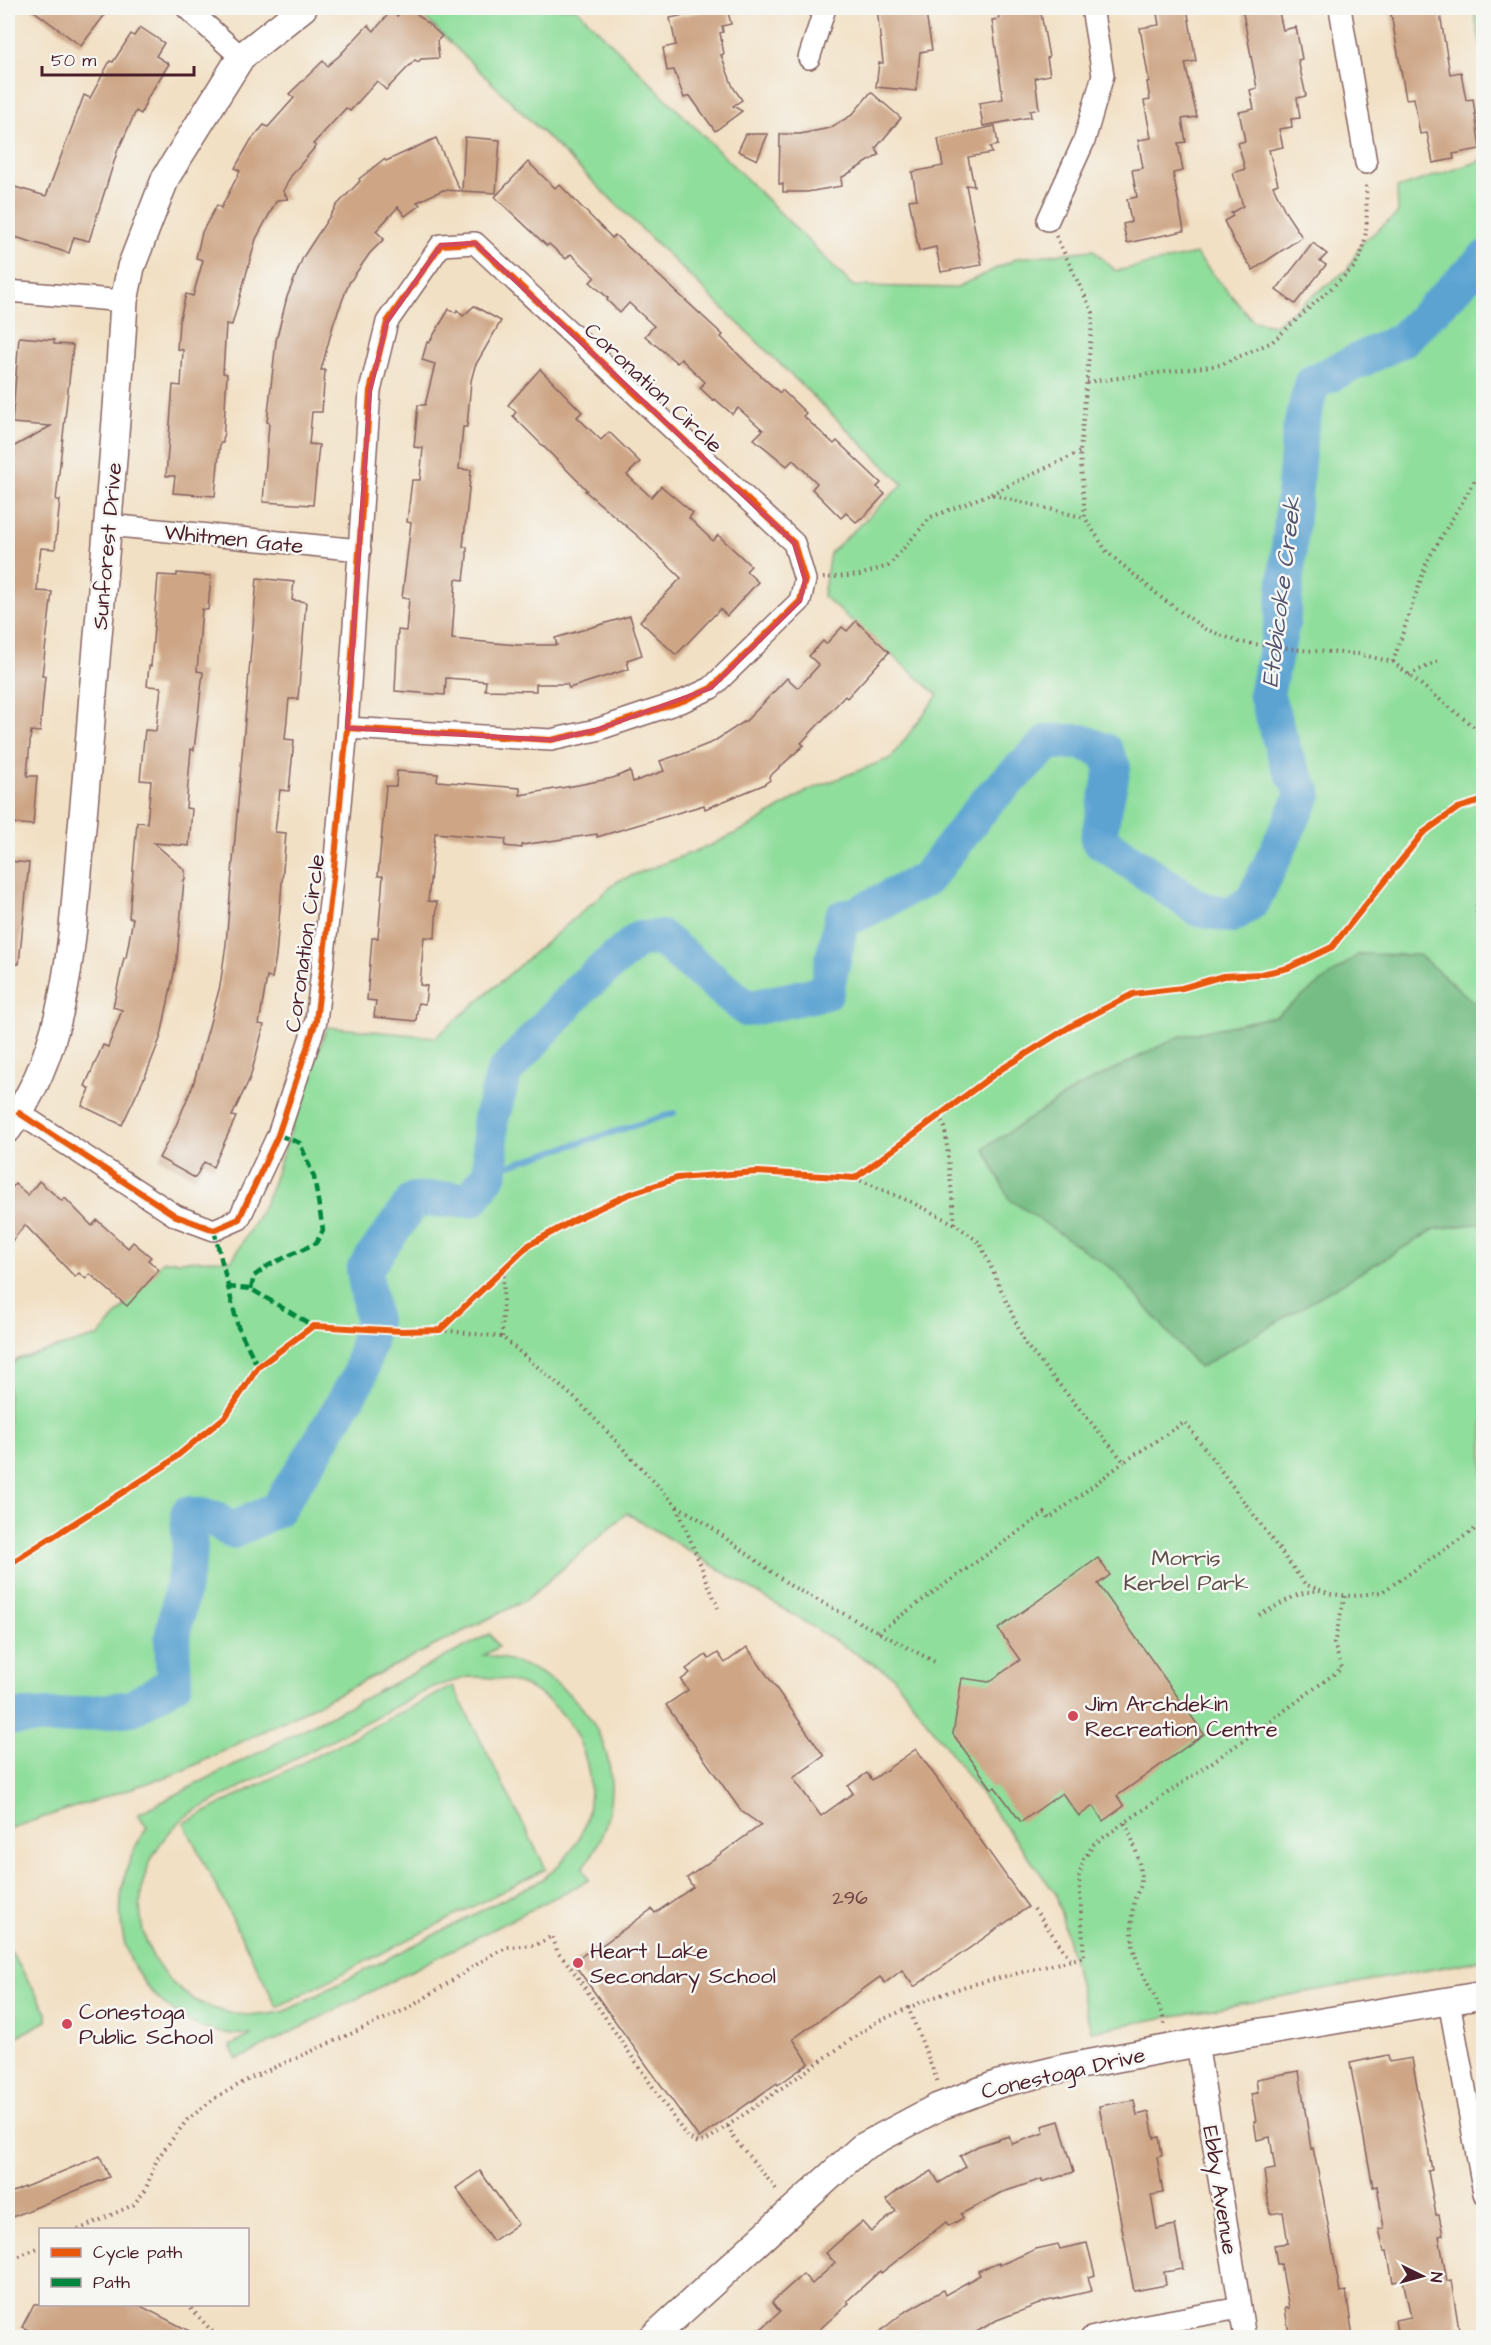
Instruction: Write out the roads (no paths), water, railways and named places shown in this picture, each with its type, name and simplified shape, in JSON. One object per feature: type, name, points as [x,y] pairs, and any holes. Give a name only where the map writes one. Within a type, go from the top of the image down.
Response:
[{"type":"street","points":[[187,8],[241,57]]},
{"type":"street","name":"Sunforest Drive","points":[[13,1121],[37,1080],[57,1027],[71,956],[108,525],[124,301],[131,267],[166,177],[241,57],[303,8]]},
{"type":"street","points":[[809,58],[825,8]]},
{"type":"street","points":[[1047,220],[1084,141],[1103,75],[1092,8]]},
{"type":"street","points":[[1340,8],[1366,163]]},
{"type":"street","name":"Coronation Circle","points":[[13,1121],[176,1216],[214,1230],[239,1219],[278,1135],[316,1021],[334,869],[347,728],[370,391],[387,322],[441,245],[475,243],[794,543],[805,580],[800,601],[711,688],[683,701],[596,730],[551,740],[347,728]]},
{"type":"street","points":[[8,291],[124,301]]},
{"type":"street","name":"Whitmen Gate","points":[[108,525],[360,550]]},
{"type":"street","name":"Conestoga Drive","points":[[652,2337],[861,2148],[946,2104],[998,2084],[1064,2068],[1197,2043],[1484,1995]]},
{"type":"street","points":[[1449,2001],[1484,2193]]},
{"type":"street","name":"Ebby Avenue","points":[[1197,2043],[1245,2337]]},
{"type":"street","points":[[1091,2337],[1240,2308]]},
{"type":"waterway","name":"Etobicoke Creek","points":[[8,1717],[57,1717],[132,1708],[174,1683],[172,1638],[190,1551],[188,1514],[213,1518],[232,1531],[277,1509],[359,1377],[373,1321],[364,1270],[414,1200],[472,1199],[491,1171],[490,1122],[504,1073],[580,989],[639,939],[661,938],[747,1009],[826,992],[842,918],[857,914],[926,879],[988,800],[1049,742],[1082,742],[1105,751],[1113,768],[1098,839],[1199,909],[1232,915],[1253,901],[1304,794],[1287,761],[1266,694],[1282,624],[1300,431],[1312,383],[1402,340],[1484,259]]},
{"type":"waterway","points":[[491,1171],[674,1113]]},
{"type":"place","name":"Jim Archdekin Recreation Centre","points":[[1073,1716]]},
{"type":"place","name":"Heart Lake Secondary School","points":[[578,1963]]},
{"type":"place","name":"Conestoga Public School","points":[[67,2024]]},
{"type":"park label","name":"Morris Kerbel Park","points":[[1186,1570]]}]
